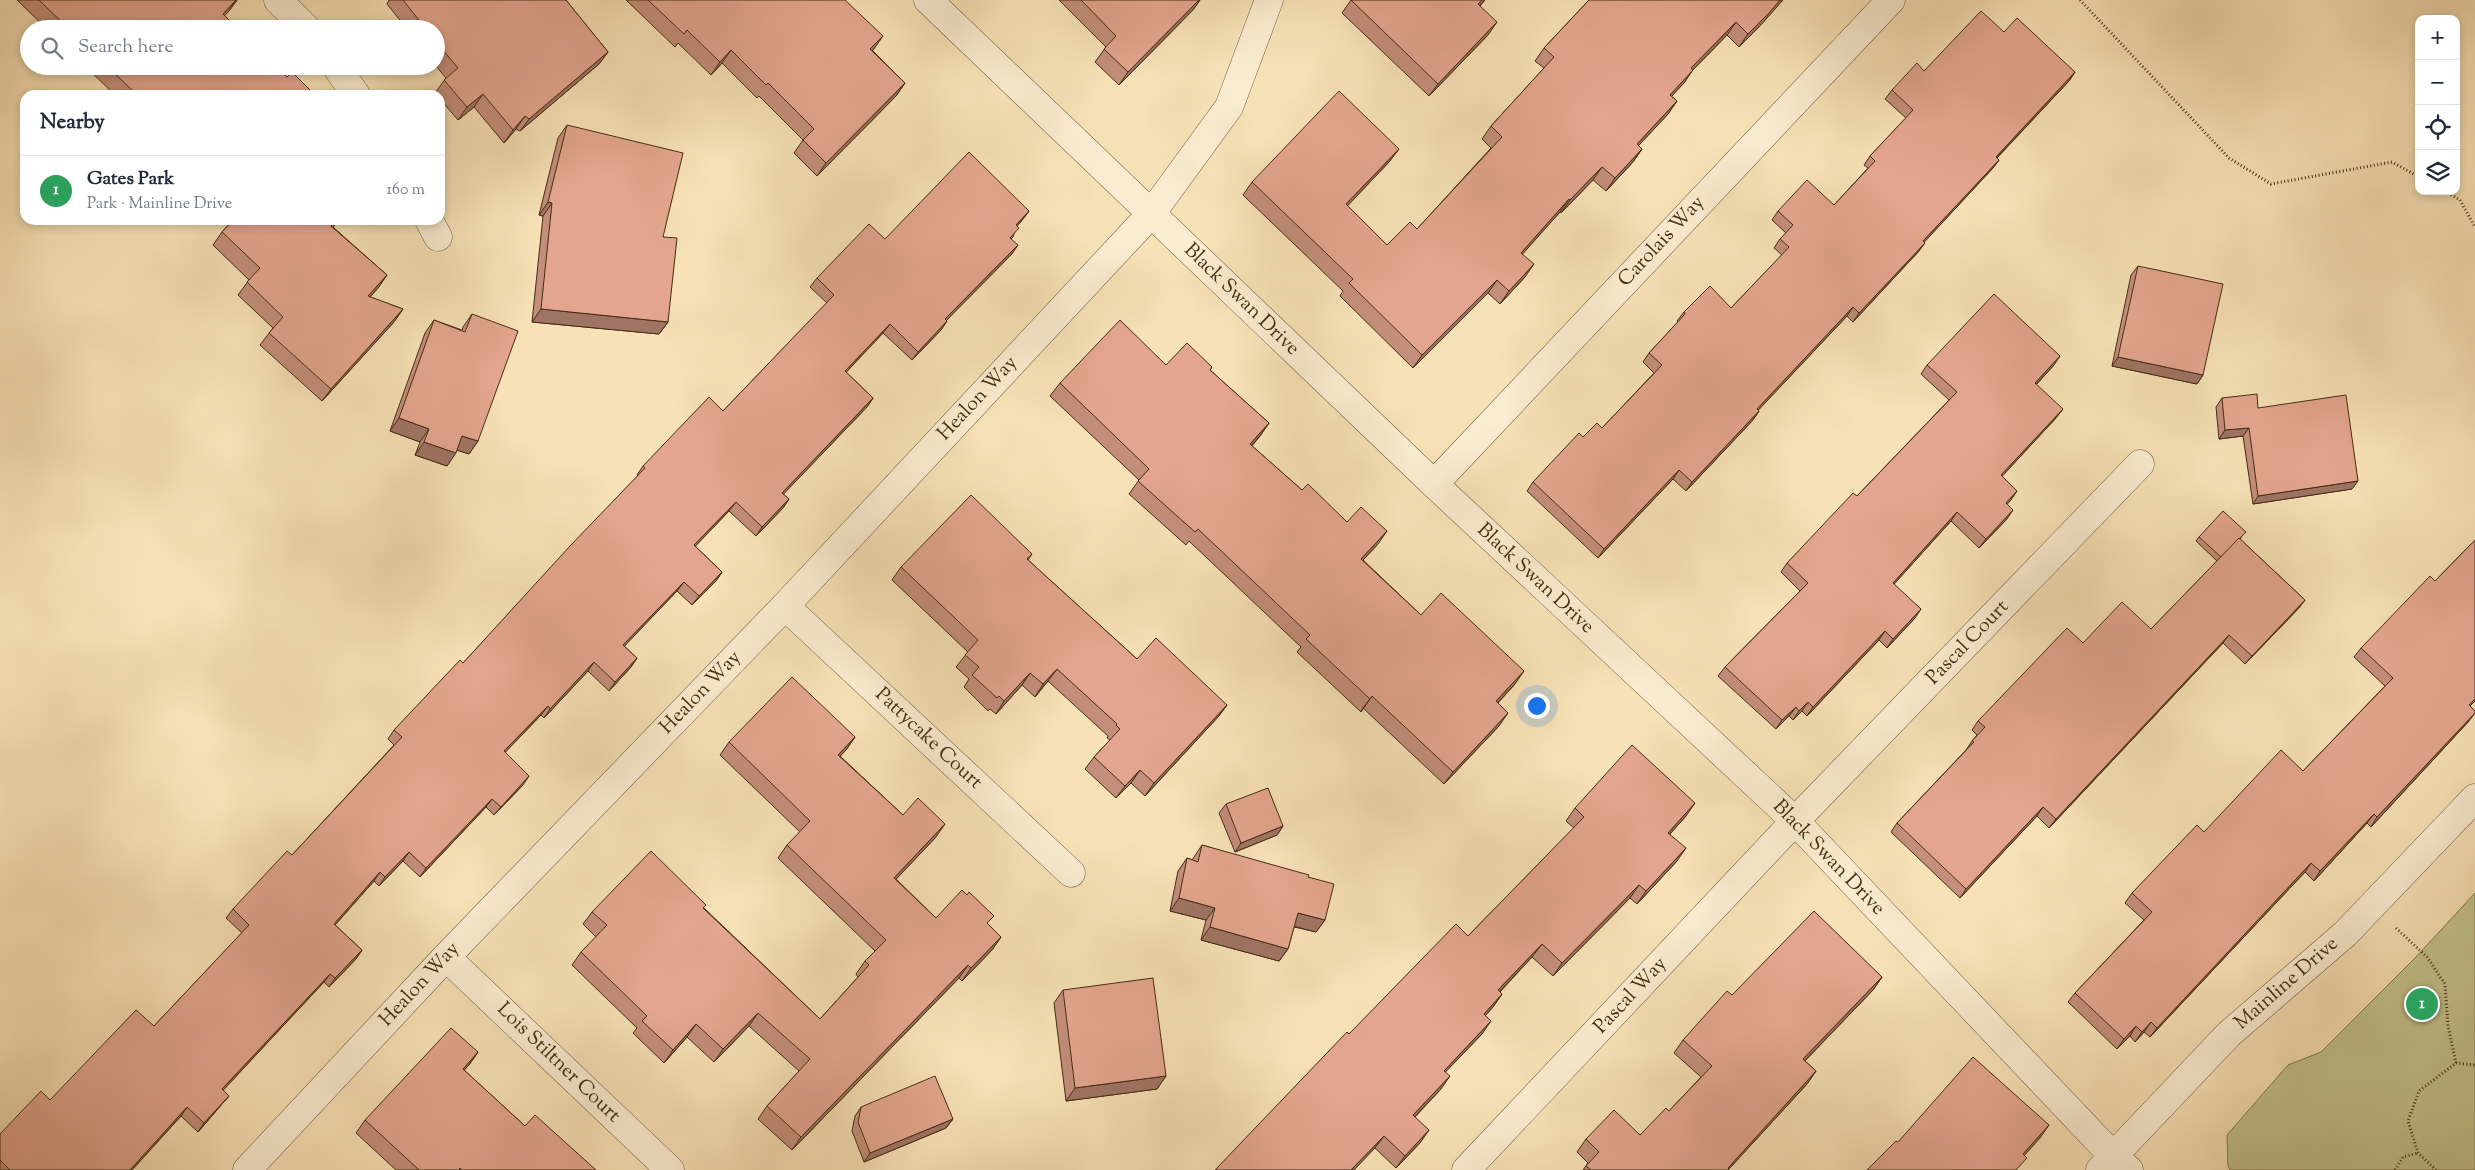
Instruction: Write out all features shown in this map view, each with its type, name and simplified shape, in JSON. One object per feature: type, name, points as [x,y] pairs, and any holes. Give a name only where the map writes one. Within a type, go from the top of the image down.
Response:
[{"type":"street","points":[[278,0],[298,20]]},
{"type":"street","name":"Black Swan Drive","points":[[928,0],[1434,484],[1795,821],[2114,1166]]},
{"type":"street","name":"Healon Way","points":[[247,1170],[446,957],[785,606],[1151,214],[1228,107],[1268,0]]},
{"type":"street","name":"Carolais Way","points":[[1434,484],[1891,0]]},
{"type":"street","points":[[342,75],[353,90]]},
{"type":"street","name":"Pascal Court","points":[[1795,821],[2140,464]]},
{"type":"street","name":"Pattycake Court","points":[[785,606],[1071,873]]},
{"type":"street","name":"Mainline Drive","points":[[2114,1166],[2229,1034],[2345,934],[2475,798]]},
{"type":"street","name":"Pascal Way","points":[[1466,1170],[1795,821]]},
{"type":"street","name":"Lois Stiltner Court","points":[[446,957],[670,1170]]},
{"type":"path","points":[[2080,0],[2230,158],[2271,184],[2392,162],[2415,175]]},
{"type":"path","points":[[2452,195],[2460,200],[2475,227]]},
{"type":"path","points":[[2372,907],[2427,958],[2445,984],[2448,1026],[2456,1063]]},
{"type":"path","points":[[2436,1170],[2418,1153],[2408,1121],[2419,1091],[2456,1063],[2475,1065]]},
{"type":"path","points":[[2395,1170],[2403,1157],[2418,1153]]},
{"type":"shaded area","points":[[2475,893],[2475,1170],[2230,1170],[2228,1166],[2227,1135],[2288,1065],[2321,1052],[2416,957]]},
{"type":"building","points":[[39,0],[236,0],[223,14],[229,20],[60,20]]},
{"type":"building","points":[[403,0],[566,0],[608,52],[529,119],[525,116],[513,130],[483,94],[467,107],[444,80],[458,68],[445,53],[445,20],[419,20]]},
{"type":"building","points":[[648,0],[845,0],[883,36],[870,49],[905,83],[826,163],[803,140],[814,129],[768,83],[766,85],[731,50],[720,62],[687,30],[684,34]]},
{"type":"building","points":[[1081,0],[1199,0],[1128,72],[1104,49],[1116,36]]},
{"type":"building","points":[[1351,0],[1482,0],[1478,4],[1497,22],[1438,84]]},
{"type":"building","points":[[1589,0],[1780,0],[1748,34],[1736,22],[1691,68],[1693,70],[1670,95],[1677,101],[1637,144],[1642,149],[1615,178],[1602,167],[1569,199],[1521,253],[1534,264],[1509,291],[1497,280],[1422,355],[1349,283],[1353,279],[1252,182],[1339,91],[1399,149],[1346,204],[1387,245],[1410,222],[1417,229],[1502,137],[1491,126],[1554,57],[1544,48]]},
{"type":"building","points":[[1981,11],[2004,32],[2017,18],[2075,72],[1996,157],[1999,160],[1923,241],[1925,243],[1859,313],[1853,307],[1757,409],[1759,411],[1692,482],[1679,470],[1604,549],[1533,482],[1579,433],[1583,437],[1597,423],[1602,428],[1662,365],[1649,353],[1685,314],[1684,312],[1710,286],[1731,308],[1789,247],[1780,239],[1793,225],[1778,211],[1807,180],[1834,205],[1875,161],[1870,156],[1913,110],[1892,90],[1917,63],[1924,71]]},
{"type":"building","points":[[116,75],[285,75],[287,77],[295,75],[310,90],[132,90]]},
{"type":"building","points":[[567,125],[683,153],[663,237],[677,238],[668,322],[541,309],[552,203],[548,202]]},
{"type":"building","points":[[969,152],[1029,211],[1016,225],[1019,228],[1010,238],[1018,245],[945,319],[947,321],[918,352],[890,324],[845,371],[873,398],[782,493],[789,499],[762,527],[736,502],[694,545],[722,572],[699,596],[684,582],[623,645],[637,658],[615,682],[594,662],[550,709],[548,706],[504,751],[529,776],[501,807],[492,799],[426,868],[409,852],[385,877],[380,872],[334,924],[362,950],[335,978],[330,974],[222,1089],[229,1096],[204,1123],[187,1107],[130,1170],[10,1170],[0,1160],[0,1134],[41,1091],[50,1100],[136,1010],[154,1026],[249,925],[233,909],[287,851],[292,855],[402,737],[394,730],[460,660],[463,663],[570,546],[645,468],[643,466],[709,397],[723,411],[834,295],[817,278],[869,224],[885,239]]},
{"type":"building","points":[[228,225],[332,225],[387,275],[368,296],[403,309],[331,389],[269,333],[283,317],[247,282],[260,268],[222,232]]},
{"type":"building","points":[[2138,266],[2223,284],[2203,375],[2118,357]]},
{"type":"building","points":[[1994,294],[2060,356],[2035,383],[2063,409],[2001,475],[2017,491],[2006,503],[2013,510],[1986,539],[1957,512],[1893,583],[1921,609],[1893,639],[1885,631],[1813,707],[1808,702],[1799,711],[1796,707],[1782,720],[1725,667],[1808,583],[1787,563],[1853,493],[1857,496],[1957,392],[1927,365]]},
{"type":"building","points":[[472,314],[518,331],[478,441],[462,436],[456,453],[424,442],[429,429],[399,418],[434,320],[465,332]]},
{"type":"building","points":[[1120,320],[1166,365],[1187,343],[1212,367],[1210,370],[1269,423],[1250,444],[1302,490],[1308,484],[1347,522],[1361,507],[1387,531],[1361,559],[1421,615],[1441,593],[1524,671],[1496,701],[1508,713],[1453,772],[1372,696],[1370,699],[1306,639],[1310,635],[1198,529],[1195,532],[1138,481],[1149,469],[1060,383]]},
{"type":"building","points":[[2257,394],[2258,408],[2346,395],[2358,481],[2258,496],[2249,428],[2225,430],[2222,398]]},
{"type":"building","points":[[971,495],[1032,554],[1027,559],[1137,659],[1156,638],[1227,705],[1154,783],[1140,770],[1125,786],[1094,757],[1120,729],[1117,724],[1057,669],[1043,684],[1030,673],[1004,701],[999,696],[997,698],[972,675],[979,667],[965,655],[978,640],[901,567]]},
{"type":"building","points":[[2223,511],[2246,532],[2221,557],[2199,537]]},
{"type":"building","points":[[2239,538],[2305,600],[2252,656],[2229,635],[2056,819],[2043,807],[1966,889],[1897,823],[1974,742],[1972,741],[1985,727],[1978,721],[2067,628],[2083,643],[2122,602],[2151,629]]},
{"type":"building","points":[[2475,540],[2475,699],[2469,705],[2475,713],[2377,817],[2374,814],[2320,871],[2311,863],[2157,1028],[2151,1022],[2142,1032],[2136,1026],[2124,1039],[2075,993],[2152,912],[2132,893],[2197,825],[2204,832],[2281,750],[2303,771],[2393,678],[2361,648],[2430,576],[2435,581]]},
{"type":"building","points":[[792,677],[855,737],[838,755],[903,815],[918,798],[945,824],[894,878],[936,918],[962,890],[967,895],[969,892],[994,916],[987,923],[1001,937],[971,968],[968,965],[801,1137],[767,1106],[810,1059],[758,1013],[723,1049],[696,1024],[673,1050],[642,1021],[647,1016],[581,952],[607,925],[592,912],[651,851],[706,905],[703,908],[820,1019],[869,965],[865,961],[886,940],[787,845],[810,821],[729,742]]},
{"type":"building","points":[[1632,745],[1695,803],[1668,833],[1686,848],[1646,891],[1639,885],[1562,963],[1542,944],[1498,990],[1502,994],[1484,1014],[1491,1021],[1444,1071],[1450,1076],[1413,1115],[1429,1130],[1405,1156],[1384,1136],[1351,1170],[1215,1170],[1347,1032],[1349,1034],[1456,924],[1468,936],[1584,817],[1575,808]]},
{"type":"building","points":[[1268,788],[1283,826],[1241,843],[1226,804]]},
{"type":"building","points":[[1202,845],[1309,875],[1308,877],[1334,884],[1325,920],[1298,913],[1288,949],[1210,927],[1215,908],[1179,898],[1187,858],[1198,862]]},
{"type":"building","points":[[1814,911],[1882,977],[1803,1059],[1816,1071],[1729,1169],[1591,1170],[1586,1166],[1599,1152],[1586,1139],[1614,1110],[1640,1135],[1666,1108],[1669,1111],[1712,1066],[1683,1040],[1727,991],[1732,995]]},
{"type":"building","points":[[1153,978],[1166,1076],[1075,1088],[1063,990]]},
{"type":"building","points":[[451,1028],[478,1052],[463,1069],[525,1126],[535,1115],[596,1170],[462,1170],[460,1168],[459,1170],[419,1170],[365,1120]]},
{"type":"building","points":[[1973,1057],[2049,1125],[2023,1154],[2027,1158],[2016,1170],[1867,1170],[1896,1141],[1898,1142]]},
{"type":"building","points":[[935,1076],[953,1119],[870,1153],[858,1122],[861,1107]]},
{"type":"place","name":"Gates Park","points":[[2422,1004]]}]
